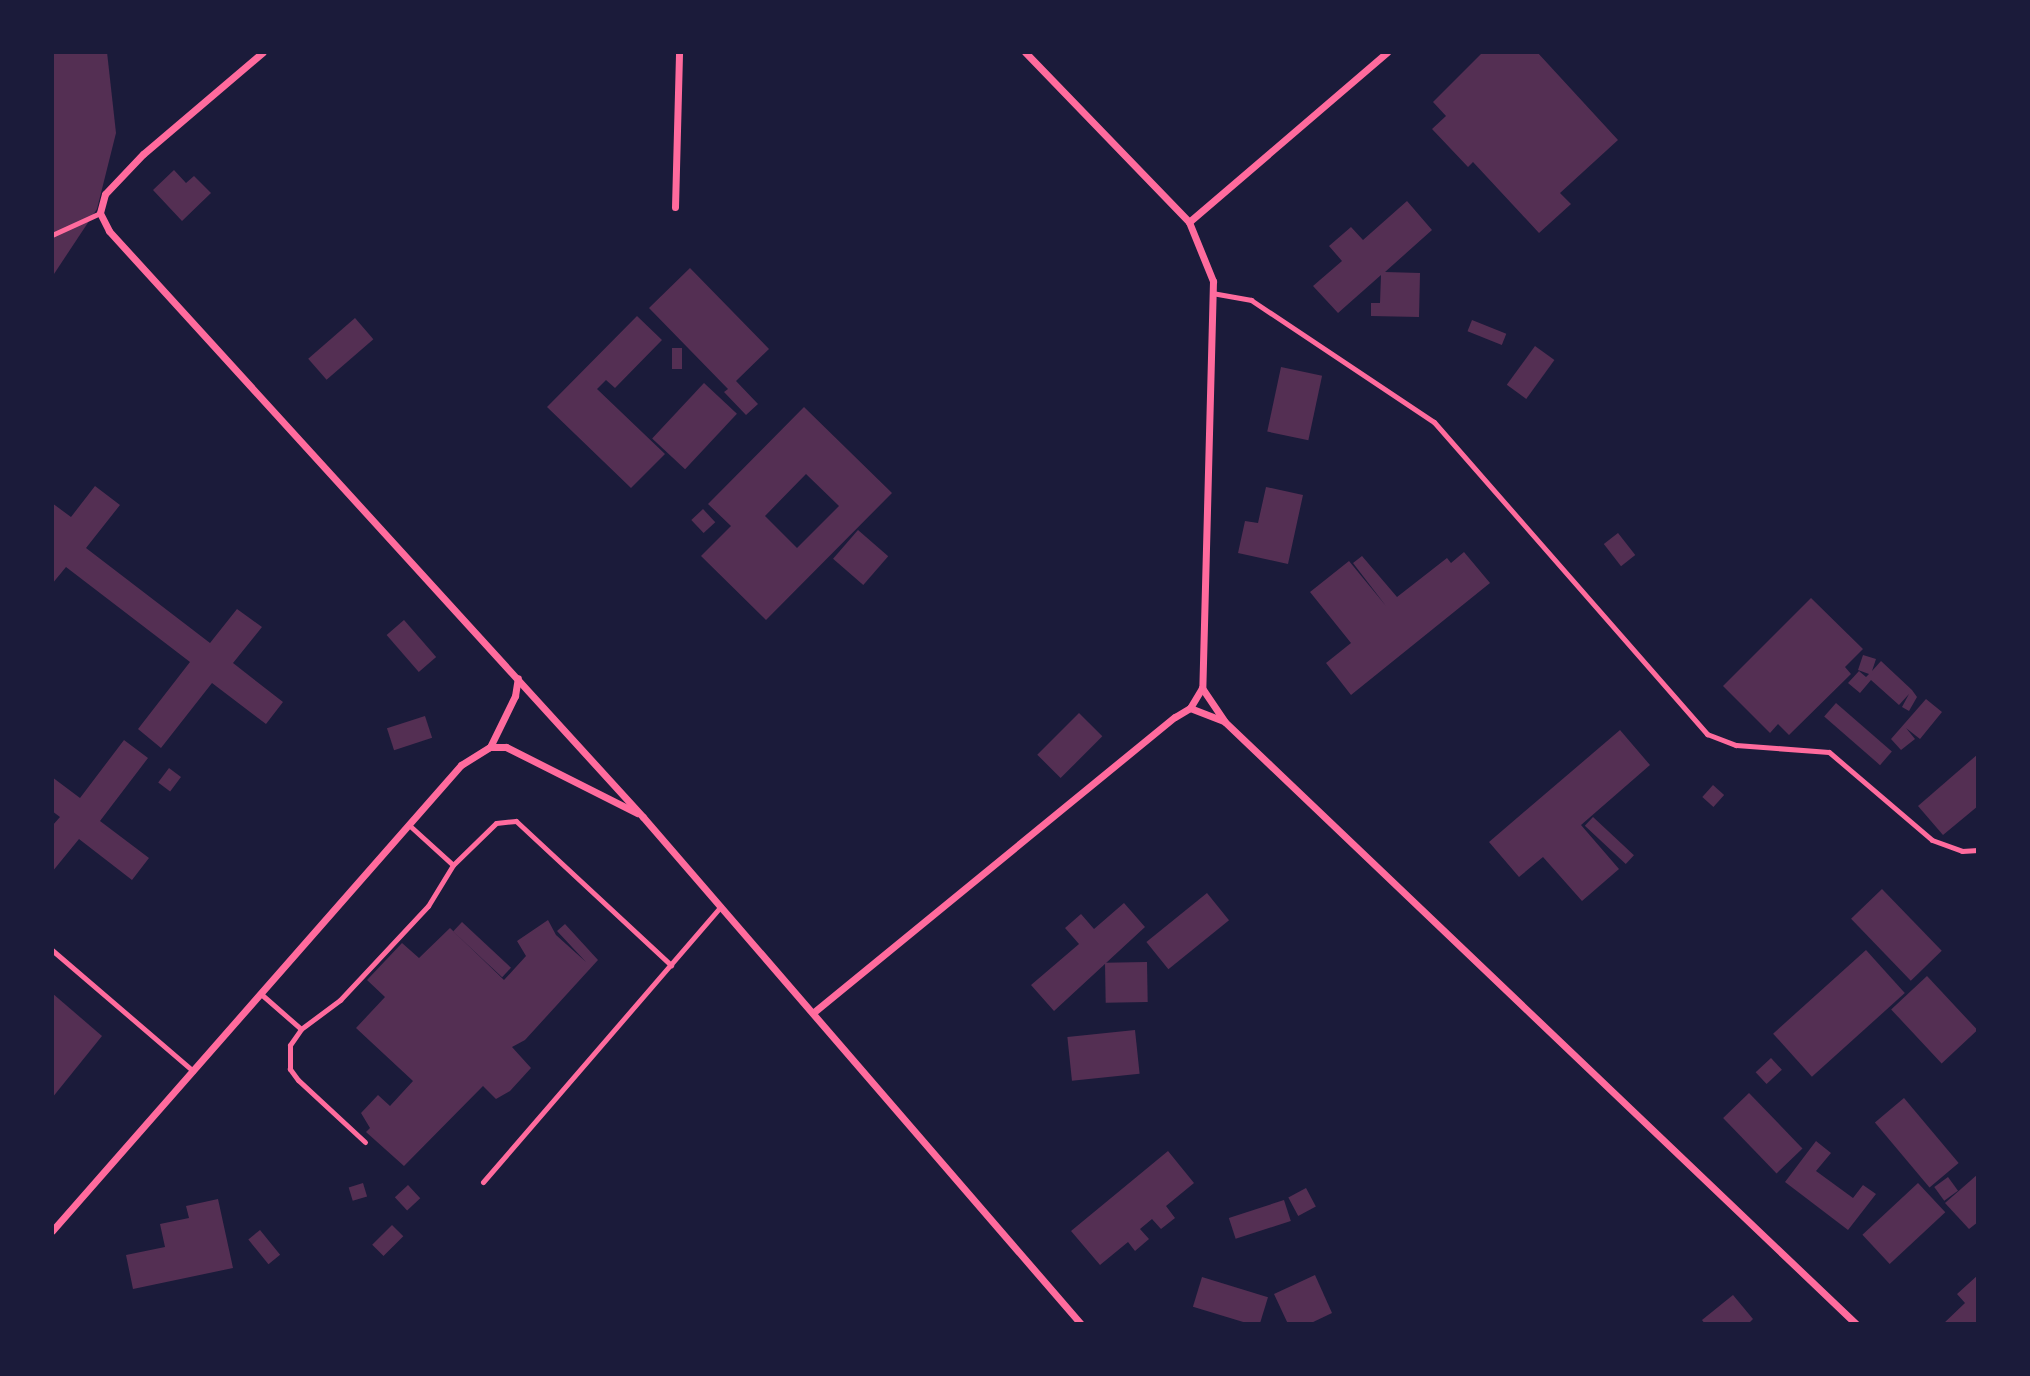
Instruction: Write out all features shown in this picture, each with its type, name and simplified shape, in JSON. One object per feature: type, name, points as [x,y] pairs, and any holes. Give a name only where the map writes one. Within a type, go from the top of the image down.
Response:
[{"type":"street","points":[[263,52],[143,154],[105,194],[100,213],[109,231],[643,817],[1081,1324]]},
{"type":"street","points":[[675,206],[679,52]]},
{"type":"street","points":[[814,1012],[1160,727],[1190,708],[1202,688],[1212,293],[1207,261],[1189,222],[1025,52]]},
{"type":"street","points":[[1189,222],[1387,52]]},
{"type":"street","points":[[491,747],[515,696],[518,678]]},
{"type":"street","points":[[1202,688],[1225,722],[1856,1324]]},
{"type":"street","points":[[1190,708],[1225,722]]},
{"type":"street","points":[[52,1231],[461,765],[491,747],[506,747],[643,817]]},
{"type":"lane","points":[[52,235],[100,213]]},
{"type":"lane","points":[[1212,293],[1251,300],[1434,422],[1707,734],[1736,745],[1829,752],[1932,840],[1962,851],[1978,850]]},
{"type":"lane","points":[[365,1142],[290,1069],[290,1045],[301,1029],[340,1000],[419,915],[453,865],[496,823],[516,821],[671,965]]},
{"type":"lane","points":[[408,825],[453,865]]},
{"type":"lane","points":[[483,1182],[721,906]]},
{"type":"lane","points":[[52,950],[193,1071]]},
{"type":"lane","points":[[261,993],[301,1029]]},
{"type":"building","points":[[52,52],[107,52],[116,133],[97,209],[52,277]]},
{"type":"building","points":[[1483,52],[1537,52],[1618,140],[1560,193],[1571,204],[1539,233],[1473,162],[1468,167],[1432,129],[1446,116],[1433,102]]},
{"type":"building","points":[[174,170],[186,183],[194,176],[211,193],[182,221],[153,190]]},
{"type":"building","points":[[1407,201],[1432,230],[1385,272],[1420,273],[1419,317],[1371,316],[1371,303],[1380,303],[1381,275],[1338,313],[1313,286],[1342,261],[1329,246],[1351,227],[1363,240]]},
{"type":"building","points":[[690,268],[769,349],[736,381],[758,404],[746,415],[724,392],[728,389],[649,308]]},
{"type":"building","points":[[637,316],[662,340],[615,388],[606,380],[597,389],[665,454],[631,488],[547,407]]},
{"type":"building","points":[[355,318],[373,339],[327,380],[308,359]]},
{"type":"building","points":[[1472,320],[1506,334],[1502,345],[1468,331]]},
{"type":"building","points":[[1535,346],[1554,360],[1526,399],[1507,385]]},
{"type":"building","points":[[672,348],[682,348],[682,369],[672,369]]},
{"type":"building","points":[[1281,367],[1322,376],[1308,440],[1267,432]]},
{"type":"building","points":[[704,383],[737,414],[685,469],[652,439]]},
{"type":"building","points":[[804,407],[892,493],[766,620],[701,556],[731,526],[708,504]],"holes":[[[806,474],[839,506],[797,548],[765,516]]]},
{"type":"building","points":[[95,486],[120,505],[86,548],[210,643],[237,609],[262,627],[233,663],[283,702],[266,724],[212,683],[161,748],[138,729],[190,662],[66,567],[52,584],[52,503],[71,517]]},
{"type":"building","points":[[1266,487],[1303,495],[1288,564],[1238,553],[1245,521],[1258,523]]},
{"type":"building","points":[[703,509],[715,522],[704,533],[691,520]]},
{"type":"building","points":[[858,530],[888,556],[863,585],[833,559]]},
{"type":"building","points":[[1618,533],[1635,555],[1621,566],[1604,544]]},
{"type":"building","points":[[1464,552],[1490,583],[1351,695],[1326,663],[1351,643],[1310,592],[1349,561],[1386,606],[1353,563],[1362,556],[1397,597],[1447,558],[1451,563]]},
{"type":"building","points":[[1811,598],[1863,649],[1845,667],[1851,674],[1789,735],[1778,724],[1770,733],[1723,686]]},
{"type":"building","points":[[404,620],[436,657],[419,672],[387,635]]},
{"type":"building","points":[[1863,655],[1876,659],[1872,671],[1881,661],[1912,690],[1917,697],[1909,711],[1902,707],[1909,694],[1899,705],[1871,680],[1860,693],[1848,683],[1859,671],[1866,677],[1869,674],[1858,670]]},
{"type":"building","points":[[1926,699],[1942,712],[1920,739],[1906,728],[1915,739],[1901,750],[1891,739]]},
{"type":"building","points":[[1836,703],[1892,752],[1880,765],[1824,717]]},
{"type":"building","points":[[1079,713],[1102,736],[1061,778],[1037,755]]},
{"type":"building","points":[[425,716],[432,738],[394,750],[387,728]]},
{"type":"building","points":[[1620,730],[1650,765],[1581,825],[1619,869],[1582,901],[1543,857],[1519,877],[1489,842]]},
{"type":"building","points":[[124,740],[148,758],[100,821],[149,858],[132,880],[79,839],[52,872],[52,826],[60,817],[52,811],[52,777],[80,798]]},
{"type":"building","points":[[1978,754],[1978,806],[1943,835],[1918,806]]},
{"type":"building","points":[[169,768],[181,777],[170,791],[158,782]]},
{"type":"building","points":[[1713,785],[1724,795],[1713,807],[1702,797]]},
{"type":"building","points":[[1593,817],[1634,855],[1626,864],[1585,826]]},
{"type":"building","points":[[1882,889],[1942,951],[1911,981],[1851,919]]},
{"type":"building","points":[[1207,893],[1229,920],[1168,969],[1146,942]]},
{"type":"building","points":[[1124,903],[1145,927],[1054,1011],[1031,985],[1079,944],[1065,928],[1081,914],[1094,929]]},
{"type":"building","points":[[548,920],[556,935],[586,962],[557,931],[565,924],[598,960],[525,1040],[512,1047],[531,1068],[510,1091],[496,1099],[483,1086],[404,1166],[366,1132],[370,1128],[361,1113],[378,1095],[390,1106],[413,1081],[356,1028],[385,997],[367,980],[402,943],[419,958],[450,928],[504,980],[526,956],[517,941]]},
{"type":"building","points":[[462,922],[511,968],[502,977],[453,932]]},
{"type":"building","points":[[1866,950],[1905,993],[1812,1077],[1773,1034]]},
{"type":"building","points":[[1147,962],[1148,1002],[1106,1003],[1105,963]]},
{"type":"building","points":[[1927,976],[1977,1030],[1942,1064],[1891,1009]]},
{"type":"building","points":[[52,993],[102,1036],[52,1098]]},
{"type":"building","points":[[1135,1030],[1140,1074],[1072,1081],[1067,1037]]},
{"type":"building","points":[[1771,1058],[1782,1070],[1767,1084],[1756,1072]]},
{"type":"building","points":[[1749,1093],[1802,1148],[1777,1173],[1723,1118]]},
{"type":"building","points":[[1904,1098],[1959,1163],[1930,1188],[1875,1122]]},
{"type":"building","points":[[1816,1141],[1831,1153],[1816,1171],[1853,1198],[1863,1185],[1876,1194],[1848,1230],[1785,1182]]},
{"type":"building","points":[[1168,1151],[1194,1183],[1166,1206],[1175,1218],[1161,1229],[1152,1219],[1140,1229],[1149,1239],[1135,1251],[1128,1242],[1100,1265],[1071,1231]]},
{"type":"building","points":[[1978,1174],[1978,1222],[1969,1229],[1945,1203]]},
{"type":"building","points":[[1948,1177],[1958,1191],[1944,1201],[1934,1187]]},
{"type":"building","points":[[363,1183],[367,1196],[353,1201],[349,1187]]},
{"type":"building","points":[[1918,1183],[1945,1212],[1890,1264],[1862,1235]]},
{"type":"building","points":[[408,1185],[420,1198],[407,1210],[395,1197]]},
{"type":"building","points":[[1306,1188],[1316,1207],[1298,1216],[1288,1197]]},
{"type":"building","points":[[218,1199],[233,1268],[133,1289],[126,1255],[165,1247],[160,1224],[189,1218],[186,1206]]},
{"type":"building","points":[[1284,1200],[1291,1221],[1236,1239],[1229,1218]]},
{"type":"building","points":[[392,1225],[403,1236],[384,1256],[372,1245]]},
{"type":"building","points":[[260,1230],[280,1255],[268,1264],[248,1239]]},
{"type":"building","points":[[1315,1275],[1332,1313],[1309,1324],[1288,1324],[1274,1294]]},
{"type":"building","points":[[1978,1275],[1978,1324],[1943,1324],[1965,1303],[1957,1294]]},
{"type":"building","points":[[1202,1277],[1268,1297],[1260,1324],[1250,1324],[1193,1307]]},
{"type":"building","points":[[1733,1295],[1753,1319],[1748,1324],[1705,1324],[1702,1320]]}]
